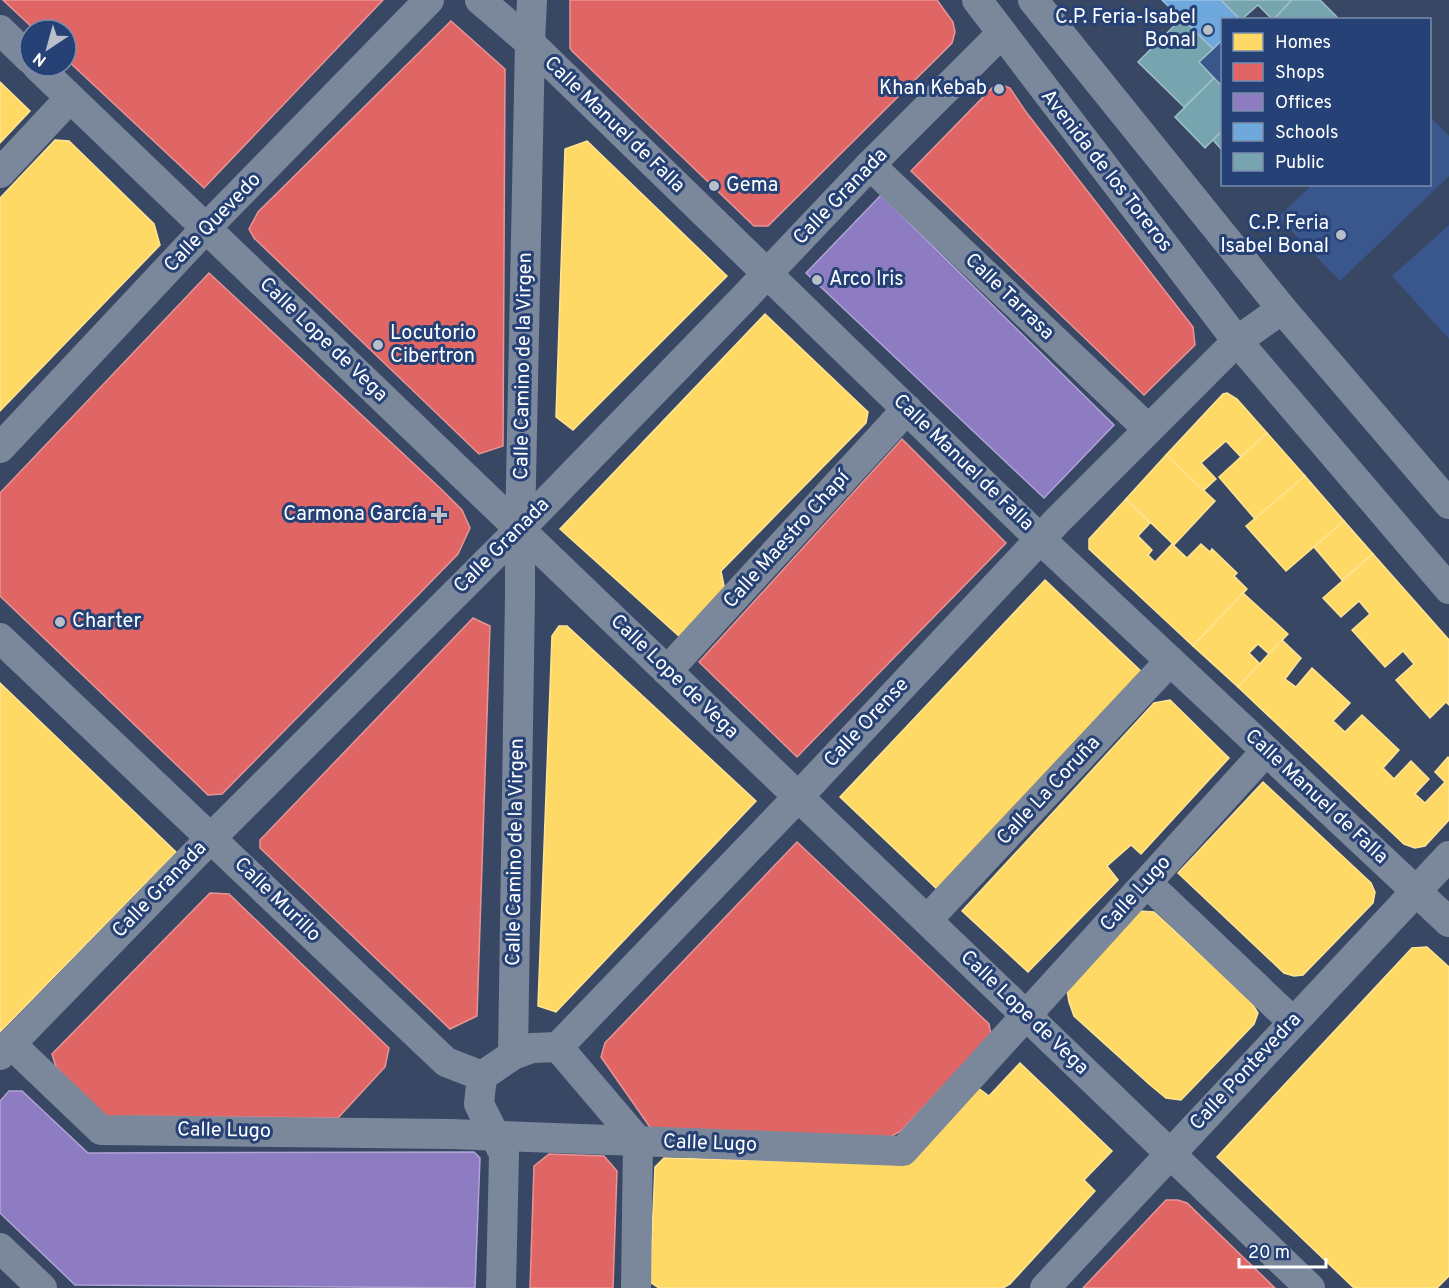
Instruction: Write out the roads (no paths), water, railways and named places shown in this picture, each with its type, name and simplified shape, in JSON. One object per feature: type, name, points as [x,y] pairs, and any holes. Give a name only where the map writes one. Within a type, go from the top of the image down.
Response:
[{"type":"street","name":"Calle Quevedo","points":[[0,448],[206,228],[429,0]]},
{"type":"street","name":"Calle Manuel de Falla","points":[[480,0],[530,43],[1040,538],[1449,922]]},
{"type":"street","name":"Calle Camino de la Virgen","points":[[513,1056],[519,529],[532,0]]},
{"type":"street","name":"Avenida de los Toreros","points":[[977,0],[1237,341],[1449,589]]},
{"type":"street","points":[[1035,2],[1282,309],[1449,504]]},
{"type":"street","points":[[0,30],[18,47]]},
{"type":"street","name":"Calle Granada","points":[[5,1049],[211,838],[519,529],[870,165],[1002,33]]},
{"type":"street","name":"Calle Lope de Vega","points":[[49,78],[1310,1288]]},
{"type":"street","points":[[0,173],[70,98]]},
{"type":"street","name":"Calle Tarrasa","points":[[870,165],[1148,429]]},
{"type":"street","points":[[1237,341],[1282,309]]},
{"type":"street","name":"Calle Orense","points":[[558,1047],[798,797],[1040,538],[1237,341]]},
{"type":"street","name":"Calle Maestro Chapí","points":[[667,671],[907,409]]},
{"type":"street","name":"Calle Murillo","points":[[0,638],[446,1062],[482,1076]]},
{"type":"street","name":"Calle La Coruña","points":[[927,920],[1170,661]]},
{"type":"street","name":"Calle Lugo","points":[[5,1049],[100,1130],[451,1134],[903,1151],[1266,751]]},
{"type":"street","name":"Calle Pontevedra","points":[[1045,1288],[1449,856]]},
{"type":"street","points":[[1147,883],[1293,1022]]},
{"type":"street","points":[[501,1288],[504,1154],[479,1104],[482,1076],[532,1047],[558,1047],[638,1141],[636,1288]]},
{"type":"street","points":[[0,1248],[42,1288]]},
{"type":"place","name":"C.P. Feria-Isabel Bonal","points":[[1208,30]]},
{"type":"place","name":"Khan Kebab","points":[[999,89]]},
{"type":"place","name":"Gema","points":[[714,186]]},
{"type":"place","name":"C.P. Feria Isabel Bonal","points":[[1341,235]]},
{"type":"place","name":"Arco Iris","points":[[817,280]]},
{"type":"place","name":"Locutorio Cibertron","points":[[378,345]]},
{"type":"place","name":"Carmona García","points":[[439,515]]},
{"type":"place","name":"Charter","points":[[60,622]]}]
